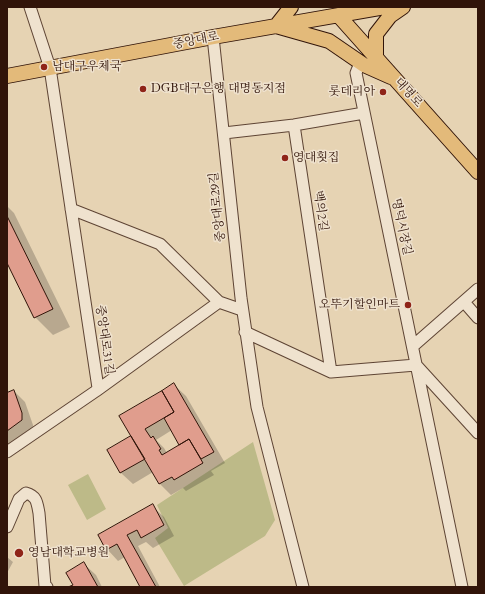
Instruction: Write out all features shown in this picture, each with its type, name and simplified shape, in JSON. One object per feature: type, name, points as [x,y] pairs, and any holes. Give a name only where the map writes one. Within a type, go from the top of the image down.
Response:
[{"type":"main road","points":[[291,7],[276,26],[329,41],[364,65],[395,78]]},
{"type":"main road","name":"중앙대로","points":[[7,76],[276,26],[338,11],[385,7]]},
{"type":"main road","points":[[376,57],[376,34],[390,16],[403,7]]},
{"type":"main road","name":"대명로","points":[[338,11],[376,57],[478,172]]},
{"type":"street","name":"중앙대로31길","points":[[7,452],[96,392],[98,388],[50,68],[30,7]]},
{"type":"street","name":"중앙대로29길","points":[[213,37],[242,310],[257,407],[303,587]]},
{"type":"street","name":"명덕시장길","points":[[360,62],[356,73],[462,587]]},
{"type":"street","points":[[224,133],[294,125],[364,113]]},
{"type":"street","name":"백의2길","points":[[294,125],[331,372]]},
{"type":"street","points":[[71,209],[160,244],[219,302],[242,310]]},
{"type":"street","points":[[413,346],[478,289]]},
{"type":"street","points":[[96,392],[219,302]]},
{"type":"street","points":[[464,302],[478,318]]},
{"type":"street","points":[[245,332],[331,372],[416,365],[478,433]]},
{"type":"street","points":[[7,527],[20,499],[26,493],[31,495],[37,502],[39,513],[45,586],[47,587]]},
{"type":"shaded area","points":[[253,442],[275,520],[265,536],[184,586],[155,538],[168,528],[157,505]]},
{"type":"shaded area","points":[[88,474],[106,509],[87,520],[68,485]]},
{"type":"building","points":[[7,216],[53,309],[34,318],[7,263]]},
{"type":"building","points":[[174,383],[214,452],[201,459],[189,439],[179,445],[164,418],[174,412],[162,391]]},
{"type":"building","points":[[14,390],[22,413],[22,420],[7,431],[7,393]]},
{"type":"building","points":[[162,391],[174,412],[145,429],[151,438],[153,436],[161,449],[159,450],[162,455],[189,439],[203,463],[174,480],[172,477],[159,484],[119,416]]},
{"type":"building","points":[[131,436],[145,459],[120,473],[107,450]]},
{"type":"building","points":[[153,504],[164,525],[141,538],[137,530],[127,535],[156,587],[140,587],[117,544],[106,550],[98,535]]},
{"type":"building","points":[[84,562],[98,587],[68,587],[73,585],[66,573]]},
{"type":"place","name":"남대구우체국","points":[[44,67]]},
{"type":"place","name":"DGB대구은행 대명동지점","points":[[143,89]]},
{"type":"place","name":"롯데리아","points":[[383,92]]},
{"type":"place","name":"영대횟집","points":[[285,158]]},
{"type":"place","name":"오뚜기할인마트","points":[[408,305]]},
{"type":"place","name":"영남대학교병원","points":[[19,553]]}]
